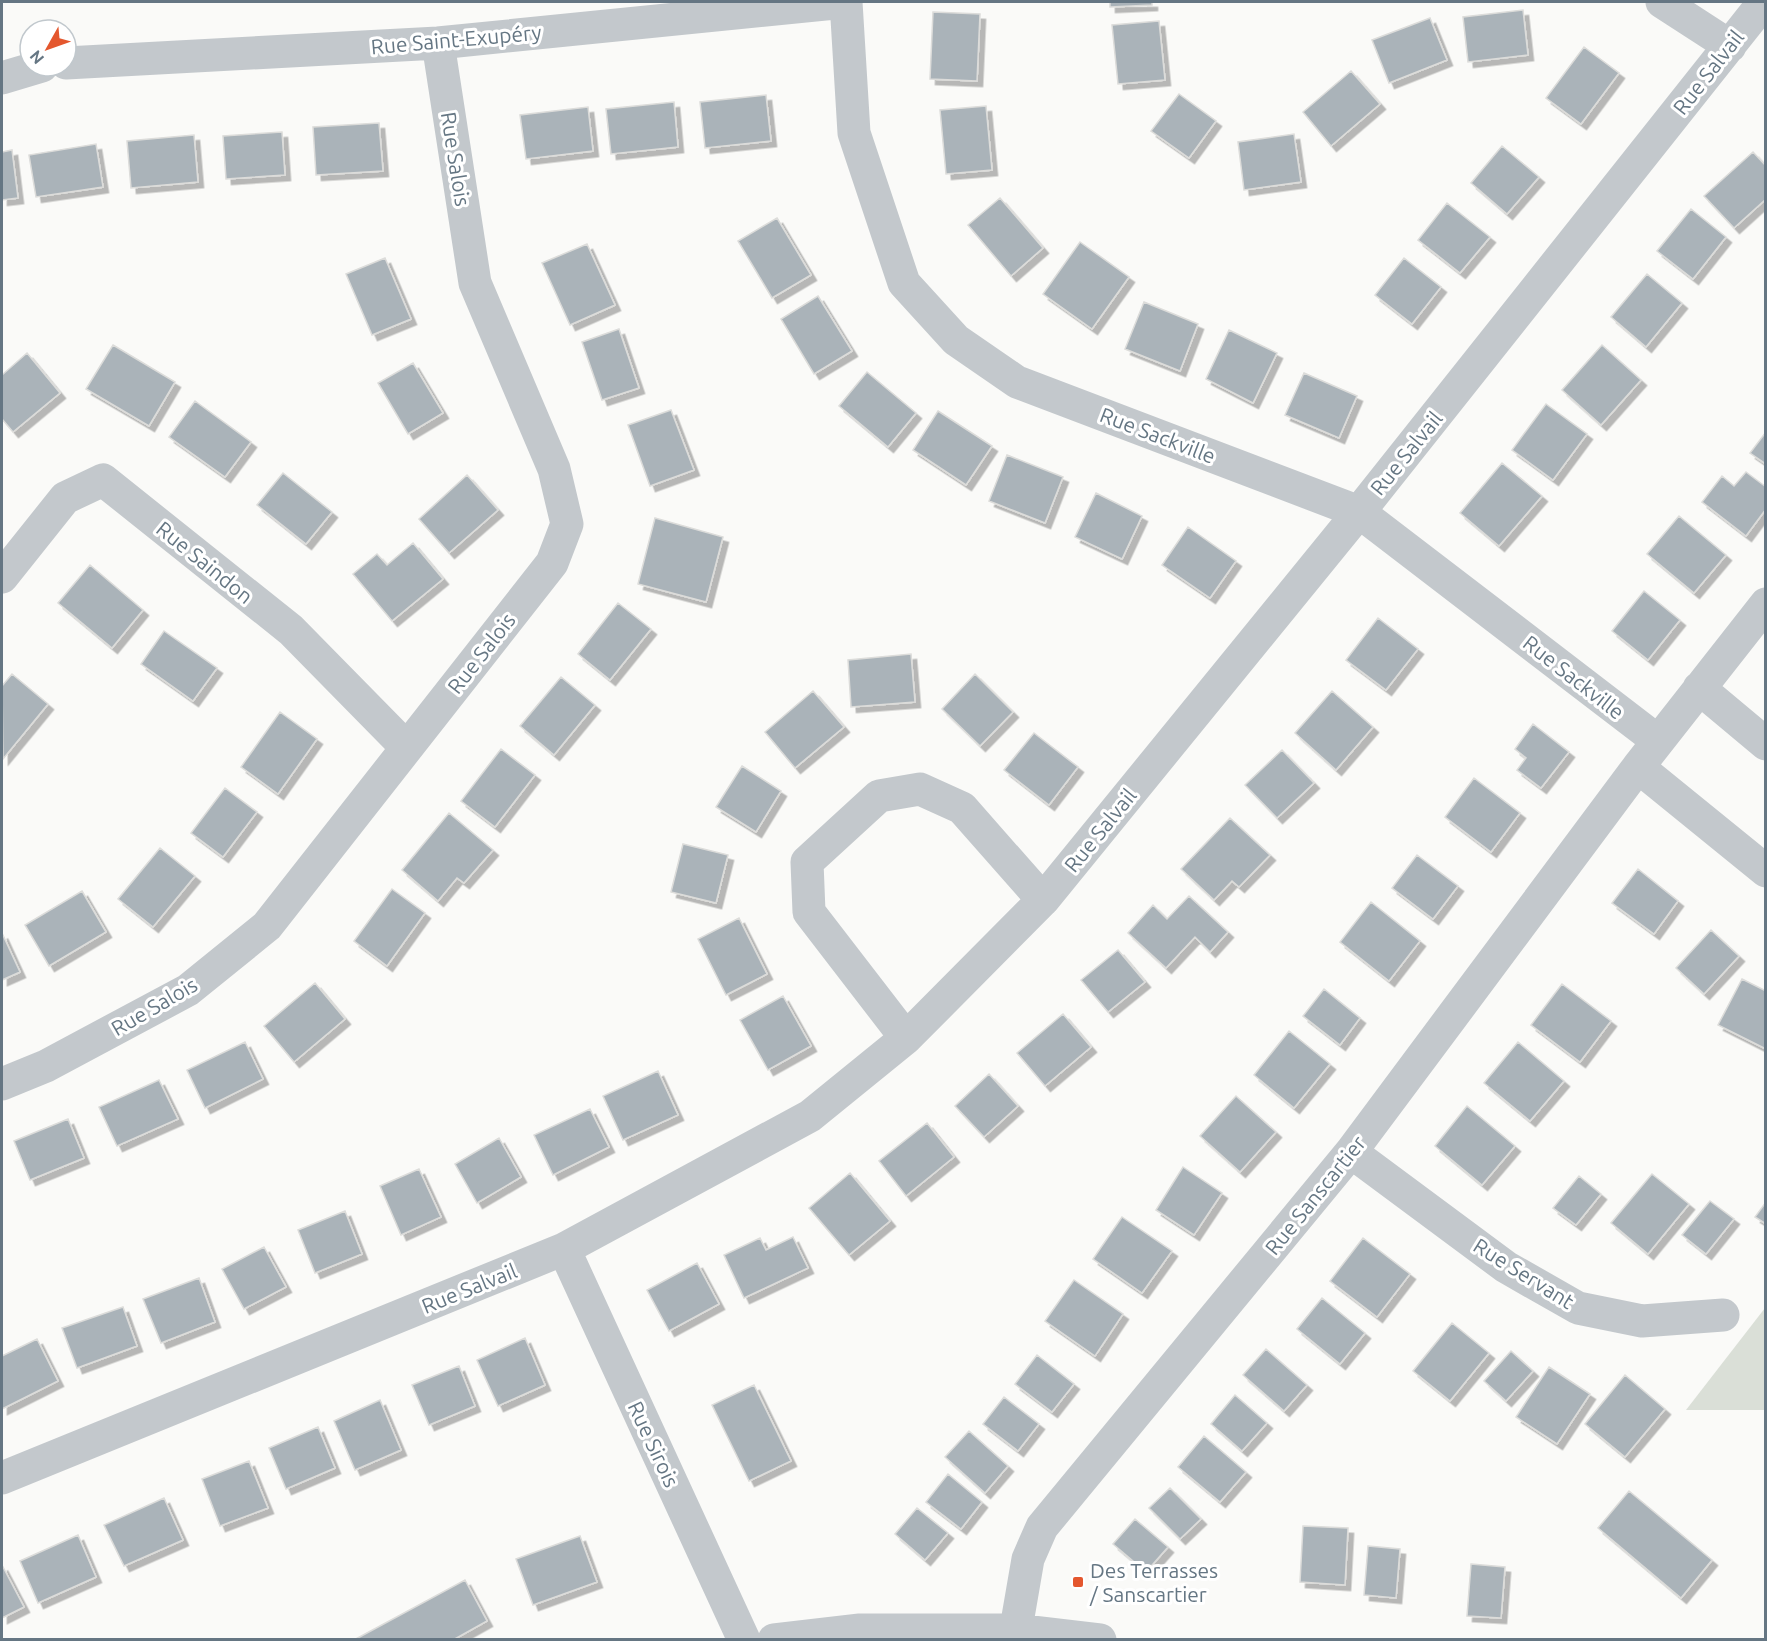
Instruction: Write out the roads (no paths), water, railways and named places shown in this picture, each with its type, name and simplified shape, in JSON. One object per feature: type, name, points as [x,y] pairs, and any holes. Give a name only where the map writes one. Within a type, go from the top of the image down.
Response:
[{"type":"street","name":"Rue Saint-Exupéry","points":[[78,62],[438,43],[845,2]]},
{"type":"street","name":"Rue Sackville","points":[[845,2],[854,133],[903,283],[956,339],[1017,382],[1359,512],[1658,741]]},
{"type":"street","points":[[1662,2],[1730,46]]},
{"type":"street","name":"Rue Salvail","points":[[2,1478],[564,1250],[810,1116],[906,1038],[1043,900],[1359,512],[1764,2]]},
{"type":"street","name":"Rue Salois","points":[[2,1084],[46,1066],[188,990],[267,926],[552,563],[567,524],[554,469],[475,283],[438,43]]},
{"type":"street","points":[[2,78],[18,73]]},
{"type":"street","name":"Rue Saindon","points":[[2,577],[65,498],[103,480],[291,630],[406,747]]},
{"type":"street","name":"Rue Sanscartier","points":[[1015,1635],[1028,1559],[1042,1527],[1352,1152],[1638,767],[1766,604]]},
{"type":"street","points":[[1700,688],[1766,744]]},
{"type":"street","points":[[1638,767],[1766,871]]},
{"type":"street","points":[[906,1038],[809,912],[807,861],[879,796],[920,789],[962,808],[1043,900]]},
{"type":"street","name":"Rue Servant","points":[[1352,1152],[1506,1267],[1578,1308],[1642,1321],[1723,1315]]},
{"type":"street","name":"Rue Sirois","points":[[564,1250],[744,1640]]},
{"type":"street","points":[[774,1640],[860,1630],[1100,1640]]},
{"type":"place","name":"Des Terrasses / Sanscartier","points":[[1078,1582]]}]
